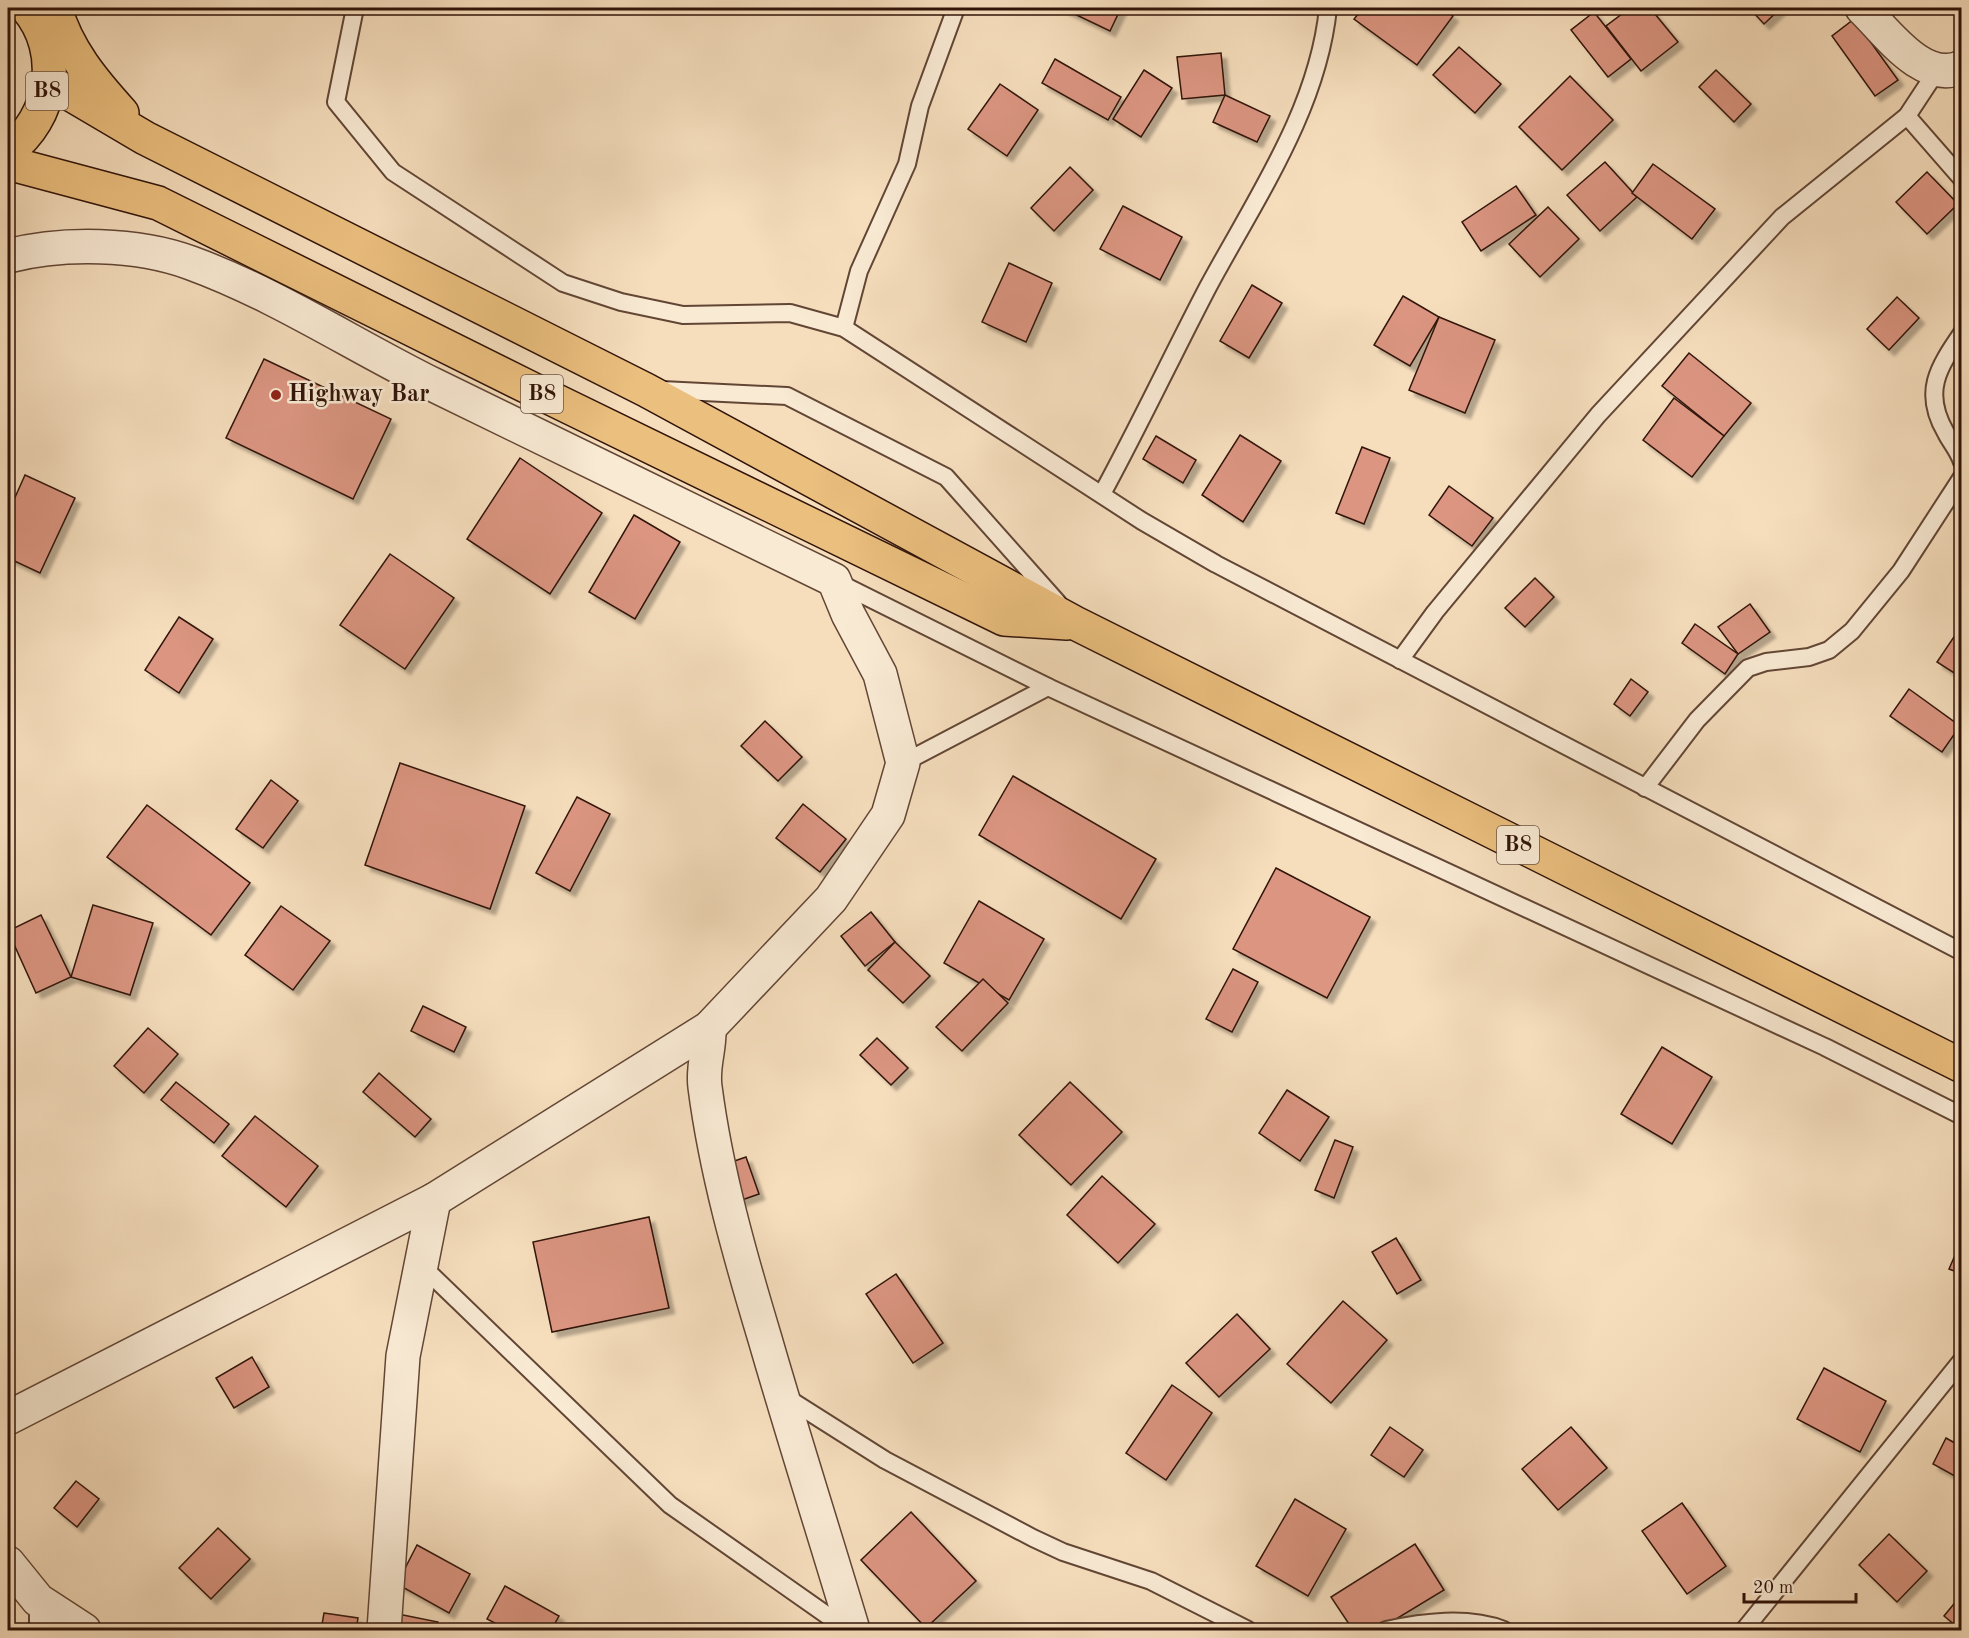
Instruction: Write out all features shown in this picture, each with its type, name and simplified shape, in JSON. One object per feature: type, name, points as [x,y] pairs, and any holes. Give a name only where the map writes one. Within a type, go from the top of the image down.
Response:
[{"type":"highway","name":"B8","points":[[8,151],[22,140],[40,114],[50,82],[48,49],[36,19],[27,8]]},
{"type":"highway","points":[[55,8],[60,27],[75,57],[98,87],[145,138]]},
{"type":"highway","name":"B8","points":[[50,82],[145,138],[646,390],[1075,623],[1962,1066]]},
{"type":"highway","name":"B8","points":[[8,163],[158,203],[1004,619],[1075,623]]},
{"type":"street","points":[[1862,8],[1920,64],[1949,70]]},
{"type":"street","points":[[8,256],[50,247],[123,248],[190,262],[279,303],[433,384],[834,580],[848,614],[880,674],[903,763],[888,815],[838,890],[710,1028],[434,1200],[8,1418]]},
{"type":"street","points":[[710,1028],[710,1041],[703,1063],[715,1144],[742,1261],[854,1630]]},
{"type":"street","points":[[384,1630],[403,1356],[434,1200]]},
{"type":"street","points":[[8,1563],[38,1615],[84,1630]]},
{"type":"lane","points":[[355,8],[336,102],[393,172],[563,283],[621,302],[683,315],[790,313],[844,328],[1102,494],[1216,564],[1962,952]]},
{"type":"lane","points":[[844,328],[859,271],[907,164],[920,106],[956,8]]},
{"type":"lane","points":[[1102,494],[1292,132],[1317,67],[1325,35],[1328,8]]},
{"type":"lane","points":[[1400,660],[1436,612],[1583,433],[1782,217],[1907,116],[1949,70]]},
{"type":"lane","points":[[1907,116],[1962,179]]},
{"type":"lane","points":[[1962,333],[1939,366],[1933,386],[1935,410],[1962,462]]},
{"type":"lane","points":[[646,390],[787,396],[946,477],[1075,623]]},
{"type":"lane","points":[[1645,788],[1697,720],[1748,668],[1766,662],[1809,657],[1829,650],[1852,631],[1901,571],[1962,477]]},
{"type":"lane","points":[[834,580],[1048,687],[1815,1042],[1962,1116]]},
{"type":"lane","points":[[903,763],[1048,687]]},
{"type":"lane","points":[[422,1265],[670,1505],[848,1630]]},
{"type":"lane","points":[[1744,1630],[1962,1360]]},
{"type":"lane","points":[[781,1394],[885,1460],[1033,1538],[1063,1552],[1151,1581],[1248,1630]]},
{"type":"lane","points":[[1386,1630],[1459,1621],[1476,1622],[1504,1630]]},
{"type":"building","points":[[1062,8],[1121,8],[1110,31]]},
{"type":"building","points":[[1363,8],[1442,8],[1453,16],[1417,65],[1354,19]]},
{"type":"building","points":[[1630,8],[1650,8],[1678,42],[1641,71],[1606,26]]},
{"type":"building","points":[[1781,8],[1764,24],[1751,10]]},
{"type":"building","points":[[1594,12],[1631,59],[1608,77],[1571,30]]},
{"type":"building","points":[[1854,19],[1898,80],[1875,96],[1832,36]]},
{"type":"building","points":[[1459,47],[1501,84],[1475,113],[1433,75]]},
{"type":"building","points":[[1221,53],[1225,95],[1182,99],[1177,57]]},
{"type":"building","points":[[1055,59],[1121,97],[1108,120],[1042,83]]},
{"type":"building","points":[[1144,70],[1172,88],[1141,137],[1113,119]]},
{"type":"building","points":[[1716,70],[1751,104],[1734,122],[1699,87]]},
{"type":"building","points":[[1570,76],[1613,120],[1562,170],[1519,127]]},
{"type":"building","points":[[1000,84],[1038,110],[1007,156],[968,129]]},
{"type":"building","points":[[1225,95],[1270,116],[1257,142],[1213,122]]},
{"type":"building","points":[[1605,162],[1637,197],[1600,231],[1567,195]]},
{"type":"building","points":[[1653,164],[1715,209],[1692,239],[1632,193]]},
{"type":"building","points":[[1070,167],[1093,190],[1054,231],[1031,208]]},
{"type":"building","points":[[1927,172],[1958,204],[1927,234],[1896,202]]},
{"type":"building","points":[[1516,186],[1536,215],[1481,251],[1462,222]]},
{"type":"building","points":[[1123,206],[1182,237],[1160,280],[1100,249]]},
{"type":"building","points":[[1548,207],[1579,239],[1540,277],[1509,244]]},
{"type":"building","points":[[1009,263],[1052,283],[1026,342],[982,322]]},
{"type":"building","points":[[1252,285],[1282,303],[1249,358],[1220,341]]},
{"type":"building","points":[[1403,296],[1439,317],[1410,366],[1374,345]]},
{"type":"building","points":[[1897,297],[1919,318],[1889,350],[1867,329]]},
{"type":"building","points":[[1439,317],[1495,340],[1465,413],[1409,390]]},
{"type":"building","points":[[1689,353],[1751,403],[1724,436],[1662,386]]},
{"type":"building","points":[[264,359],[391,419],[353,499],[226,438]]},
{"type":"building","points":[[1674,398],[1724,436],[1692,477],[1643,440]]},
{"type":"building","points":[[1240,435],[1281,461],[1243,522],[1202,495]]},
{"type":"building","points":[[1156,436],[1196,460],[1183,483],[1143,459]]},
{"type":"building","points":[[1362,447],[1390,458],[1364,524],[1336,513]]},
{"type":"building","points":[[520,458],[602,513],[550,594],[467,539]]},
{"type":"building","points":[[25,475],[75,498],[40,573],[8,558],[8,513]]},
{"type":"building","points":[[1449,486],[1493,518],[1472,546],[1429,515]]},
{"type":"building","points":[[634,515],[680,542],[635,619],[589,592]]},
{"type":"building","points":[[390,554],[454,598],[405,669],[340,625]]},
{"type":"building","points":[[1535,578],[1554,597],[1525,627],[1505,608]]},
{"type":"building","points":[[1750,604],[1770,632],[1738,654],[1718,627]]},
{"type":"building","points":[[179,617],[213,639],[179,693],[145,670]]},
{"type":"building","points":[[1695,624],[1738,654],[1725,674],[1682,643]]},
{"type":"building","points":[[1962,625],[1962,678],[1937,662]]},
{"type":"building","points":[[1631,679],[1648,692],[1630,716],[1614,704]]},
{"type":"building","points":[[1909,689],[1960,726],[1942,752],[1890,716]]},
{"type":"building","points":[[765,721],[802,757],[778,781],[741,746]]},
{"type":"building","points":[[400,763],[525,806],[490,909],[365,865]]},
{"type":"building","points":[[1013,776],[1156,859],[1121,919],[979,835]]},
{"type":"building","points":[[271,780],[298,801],[263,848],[236,829]]},
{"type":"building","points":[[577,797],[610,814],[570,891],[536,873]]},
{"type":"building","points":[[803,804],[846,839],[820,872],[776,838]]},
{"type":"building","points":[[147,805],[250,883],[211,935],[107,857]]},
{"type":"building","points":[[1276,868],[1370,917],[1327,998],[1233,949]]},
{"type":"building","points":[[979,901],[1044,939],[1009,1000],[944,963]]},
{"type":"building","points":[[93,905],[153,923],[130,995],[71,977]]},
{"type":"building","points":[[281,906],[330,941],[293,990],[245,955]]},
{"type":"building","points":[[871,912],[895,942],[865,966],[841,936]]},
{"type":"building","points":[[41,915],[71,977],[36,993],[8,931]]},
{"type":"building","points":[[895,942],[930,976],[903,1003],[868,970]]},
{"type":"building","points":[[1233,969],[1258,982],[1232,1032],[1206,1019]]},
{"type":"building","points":[[983,979],[1008,1003],[962,1051],[936,1027]]},
{"type":"building","points":[[423,1006],[466,1027],[454,1052],[411,1031]]},
{"type":"building","points":[[148,1028],[178,1054],[144,1093],[114,1066]]},
{"type":"building","points":[[877,1038],[908,1068],[891,1085],[860,1055]]},
{"type":"building","points":[[1662,1047],[1712,1077],[1672,1144],[1621,1114]]},
{"type":"building","points":[[379,1073],[431,1119],[415,1137],[363,1092]]},
{"type":"building","points":[[176,1082],[229,1124],[214,1143],[161,1100]]},
{"type":"building","points":[[1070,1082],[1122,1132],[1071,1185],[1019,1135]]},
{"type":"building","points":[[1287,1090],[1329,1117],[1300,1161],[1259,1133]]},
{"type":"building","points":[[255,1116],[318,1166],[286,1207],[222,1156]]},
{"type":"building","points":[[1335,1140],[1353,1147],[1334,1198],[1315,1190]]},
{"type":"building","points":[[746,1157],[759,1194],[736,1202],[723,1165]]},
{"type":"building","points":[[1102,1176],[1155,1224],[1118,1263],[1067,1215]]},
{"type":"building","points":[[649,1217],[669,1308],[552,1332],[533,1242]]},
{"type":"building","points":[[1396,1238],[1421,1280],[1397,1294],[1372,1252]]},
{"type":"building","points":[[1962,1239],[1962,1274],[1949,1269]]},
{"type":"building","points":[[896,1274],[943,1343],[913,1363],[866,1294]]},
{"type":"building","points":[[1343,1301],[1387,1340],[1331,1403],[1287,1364]]},
{"type":"building","points":[[1237,1314],[1270,1349],[1219,1397],[1186,1363]]},
{"type":"building","points":[[252,1357],[269,1387],[234,1408],[216,1378]]},
{"type":"building","points":[[1824,1368],[1886,1401],[1860,1452],[1797,1419]]},
{"type":"building","points":[[1172,1385],[1212,1413],[1166,1480],[1126,1453]]},
{"type":"building","points":[[1390,1427],[1423,1450],[1404,1477],[1371,1455]]},
{"type":"building","points":[[1571,1427],[1607,1468],[1558,1510],[1522,1469]]},
{"type":"building","points":[[1946,1438],[1962,1447],[1962,1480],[1933,1464]]},
{"type":"building","points":[[76,1481],[99,1499],[77,1527],[54,1508]]},
{"type":"building","points":[[1295,1499],[1346,1529],[1308,1596],[1256,1566]]},
{"type":"building","points":[[1682,1503],[1726,1566],[1687,1594],[1642,1531]]},
{"type":"building","points":[[911,1512],[976,1581],[926,1628],[861,1560]]},
{"type":"building","points":[[218,1528],[250,1559],[211,1599],[179,1568]]},
{"type":"building","points":[[1889,1534],[1927,1571],[1897,1602],[1859,1565]]},
{"type":"building","points":[[1415,1544],[1444,1590],[1378,1630],[1353,1630],[1331,1597]]},
{"type":"building","points":[[417,1545],[470,1574],[449,1613],[397,1584]]},
{"type":"building","points":[[505,1586],[559,1616],[551,1630],[508,1630],[487,1619]]},
{"type":"building","points":[[1962,1594],[1962,1630],[1961,1630],[1944,1616]]},
{"type":"building","points":[[324,1613],[358,1618],[356,1630],[321,1630]]},
{"type":"building","points":[[398,1614],[438,1622],[436,1630],[395,1630]]},
{"type":"place","name":"Highway Bar","points":[[276,395]]}]
